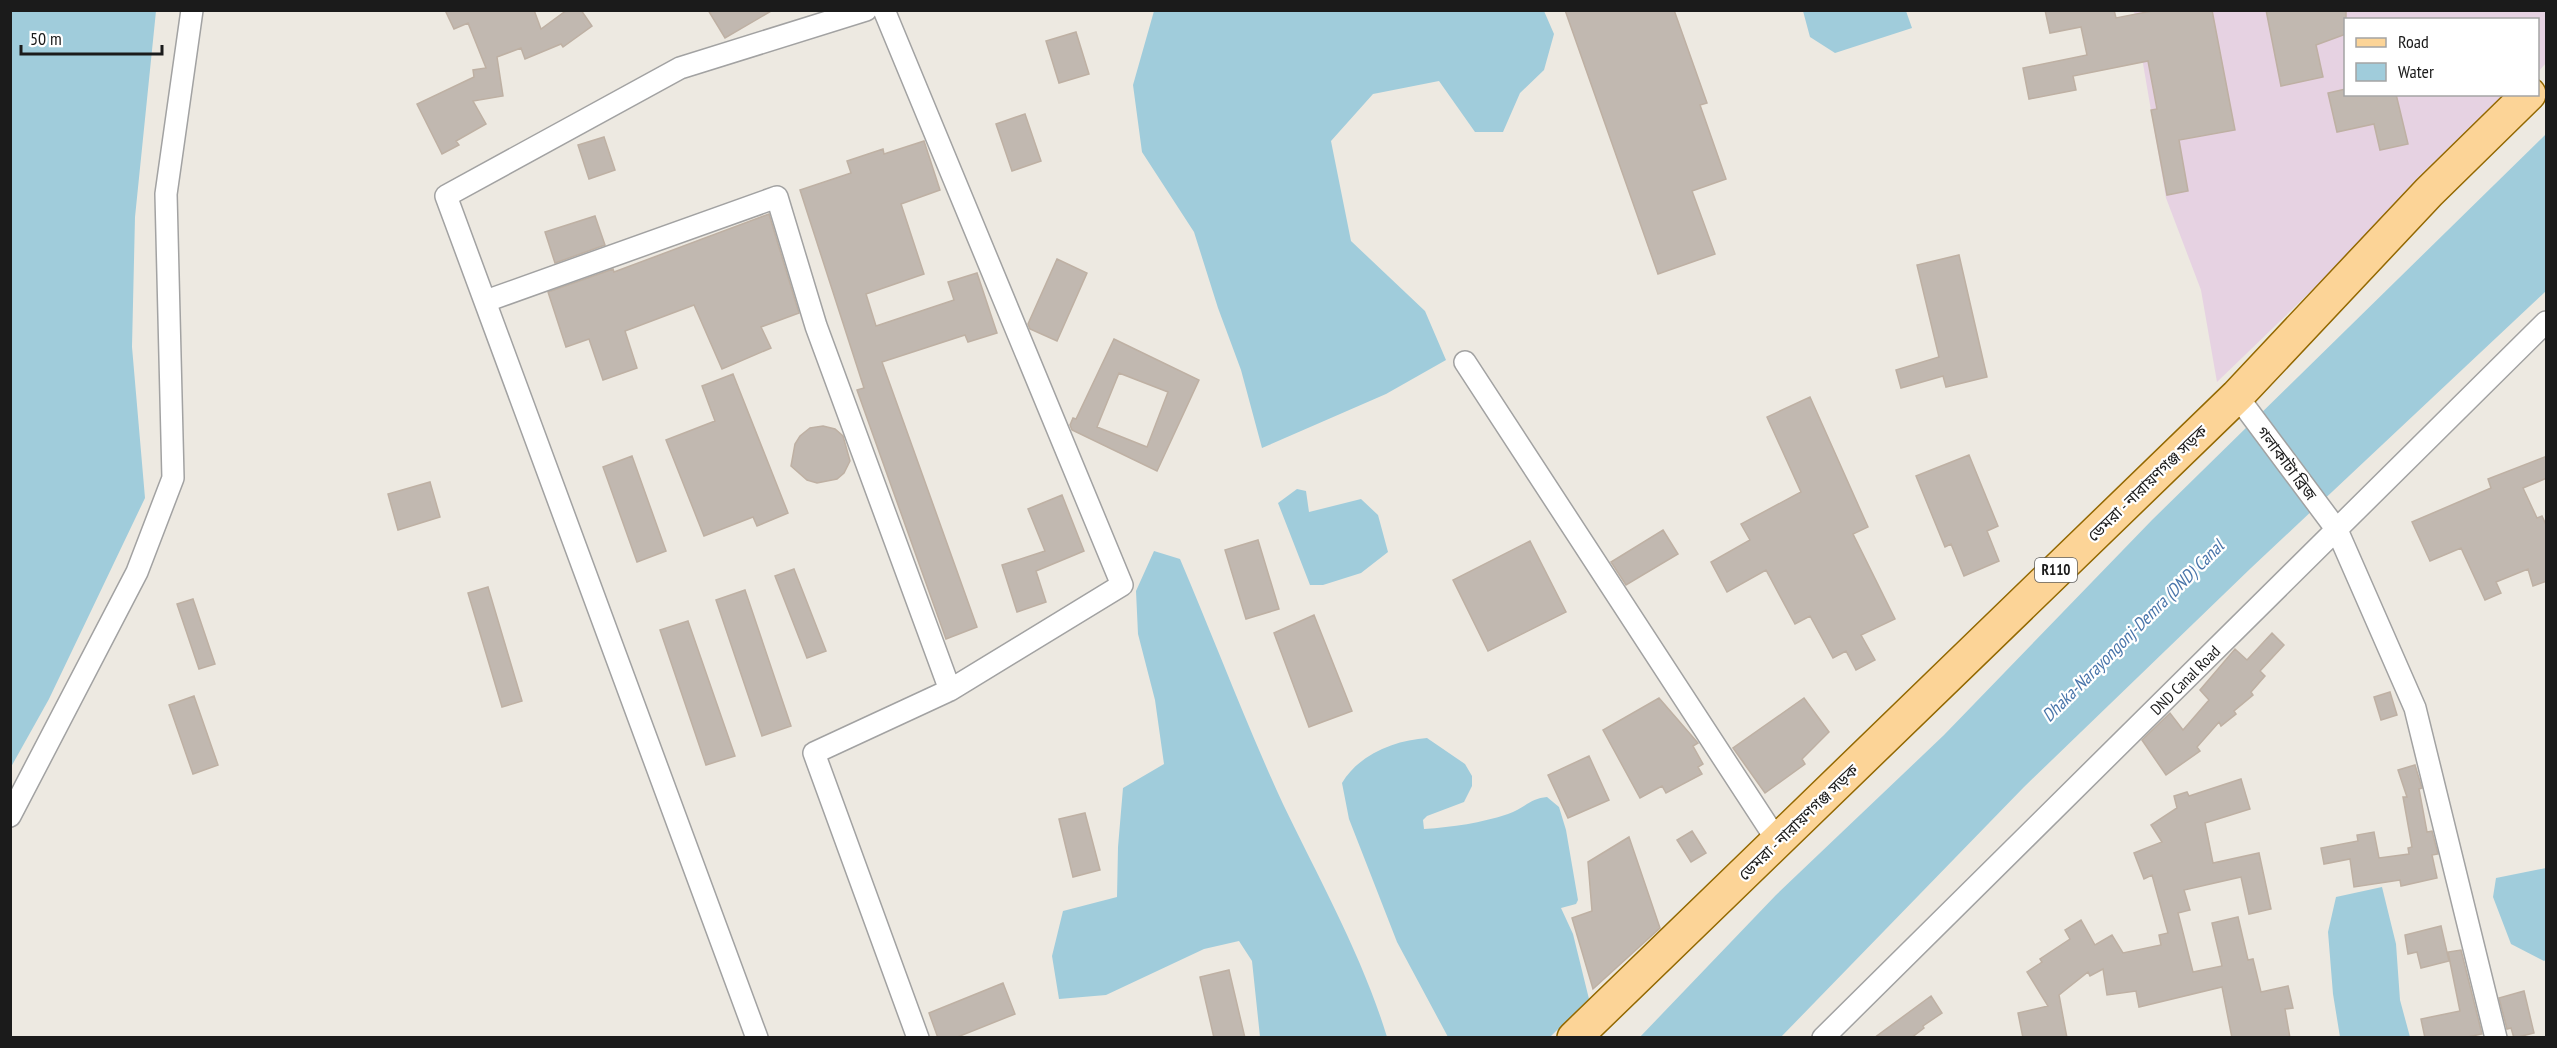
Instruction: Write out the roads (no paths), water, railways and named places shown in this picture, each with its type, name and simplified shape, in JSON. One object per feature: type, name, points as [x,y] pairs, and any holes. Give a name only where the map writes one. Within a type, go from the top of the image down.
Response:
[{"type":"main road","name":"ডেমরা - নারায়ণগঞ্জ সড়ক","points":[[1574,1038],[2237,396],[2429,192],[2527,96]]},
{"type":"street","points":[[10,816],[137,572],[173,478],[166,194],[192,10]]},
{"type":"street","points":[[757,1038],[446,196],[680,68],[866,10]]},
{"type":"street","points":[[884,10],[1122,585],[950,690],[814,753],[918,1038]]},
{"type":"street","points":[[486,301],[777,197],[816,327],[950,690]]},
{"type":"street","name":"DND Canal Road","points":[[1836,1033],[2547,322]]},
{"type":"street","points":[[1465,362],[1778,842]]},
{"type":"street","name":"গলাকাটা ব্রিজ","points":[[2237,396],[2337,530],[2415,708],[2496,1038]]},
{"type":"water","points":[[11,10],[156,11],[135,217],[132,347],[145,498],[49,699],[11,767]]},
{"type":"water","points":[[1154,11],[1544,11],[1554,34],[1544,70],[1520,93],[1503,132],[1475,132],[1439,81],[1373,94],[1331,141],[1351,241],[1425,311],[1446,360],[1386,394],[1262,448],[1241,370],[1194,232],[1142,152],[1133,85]]},
{"type":"water","points":[[1803,11],[1906,11],[1912,28],[1835,53],[1810,37]]},
{"type":"water","name":"Dhaka-Narayongonj-Demra (DND) Canal","points":[[2546,134],[2546,291],[2251,568],[2024,787],[1781,1037],[1639,1038],[1776,895],[1944,735],[2152,520]]},
{"type":"water","points":[[1297,489],[1306,491],[1309,512],[1361,499],[1378,515],[1388,552],[1361,573],[1323,585],[1310,585],[1278,503]]},
{"type":"water","points":[[1154,551],[1180,559],[1269,774],[1353,948],[1387,1037],[1260,1037],[1252,961],[1239,941],[1204,949],[1106,995],[1059,999],[1052,956],[1063,911],[1117,897],[1123,788],[1164,764],[1155,700],[1138,634],[1136,591]]},
{"type":"water","points":[[1427,738],[1465,764],[1472,776],[1472,786],[1464,802],[1427,816],[1423,820],[1424,829],[1467,824],[1498,817],[1547,797],[1559,807],[1566,830],[1578,900],[1576,904],[1561,908],[1573,934],[1589,999],[1550,1037],[1448,1037],[1397,942],[1349,819],[1342,783],[1358,764],[1379,750],[1415,739]]},
{"type":"water","points":[[2546,868],[2546,960],[2544,961],[2511,944],[2493,897],[2496,878]]},
{"type":"water","points":[[2382,887],[2396,944],[2400,1000],[2410,1037],[2340,1037],[2333,994],[2328,932],[2336,897]]}]
